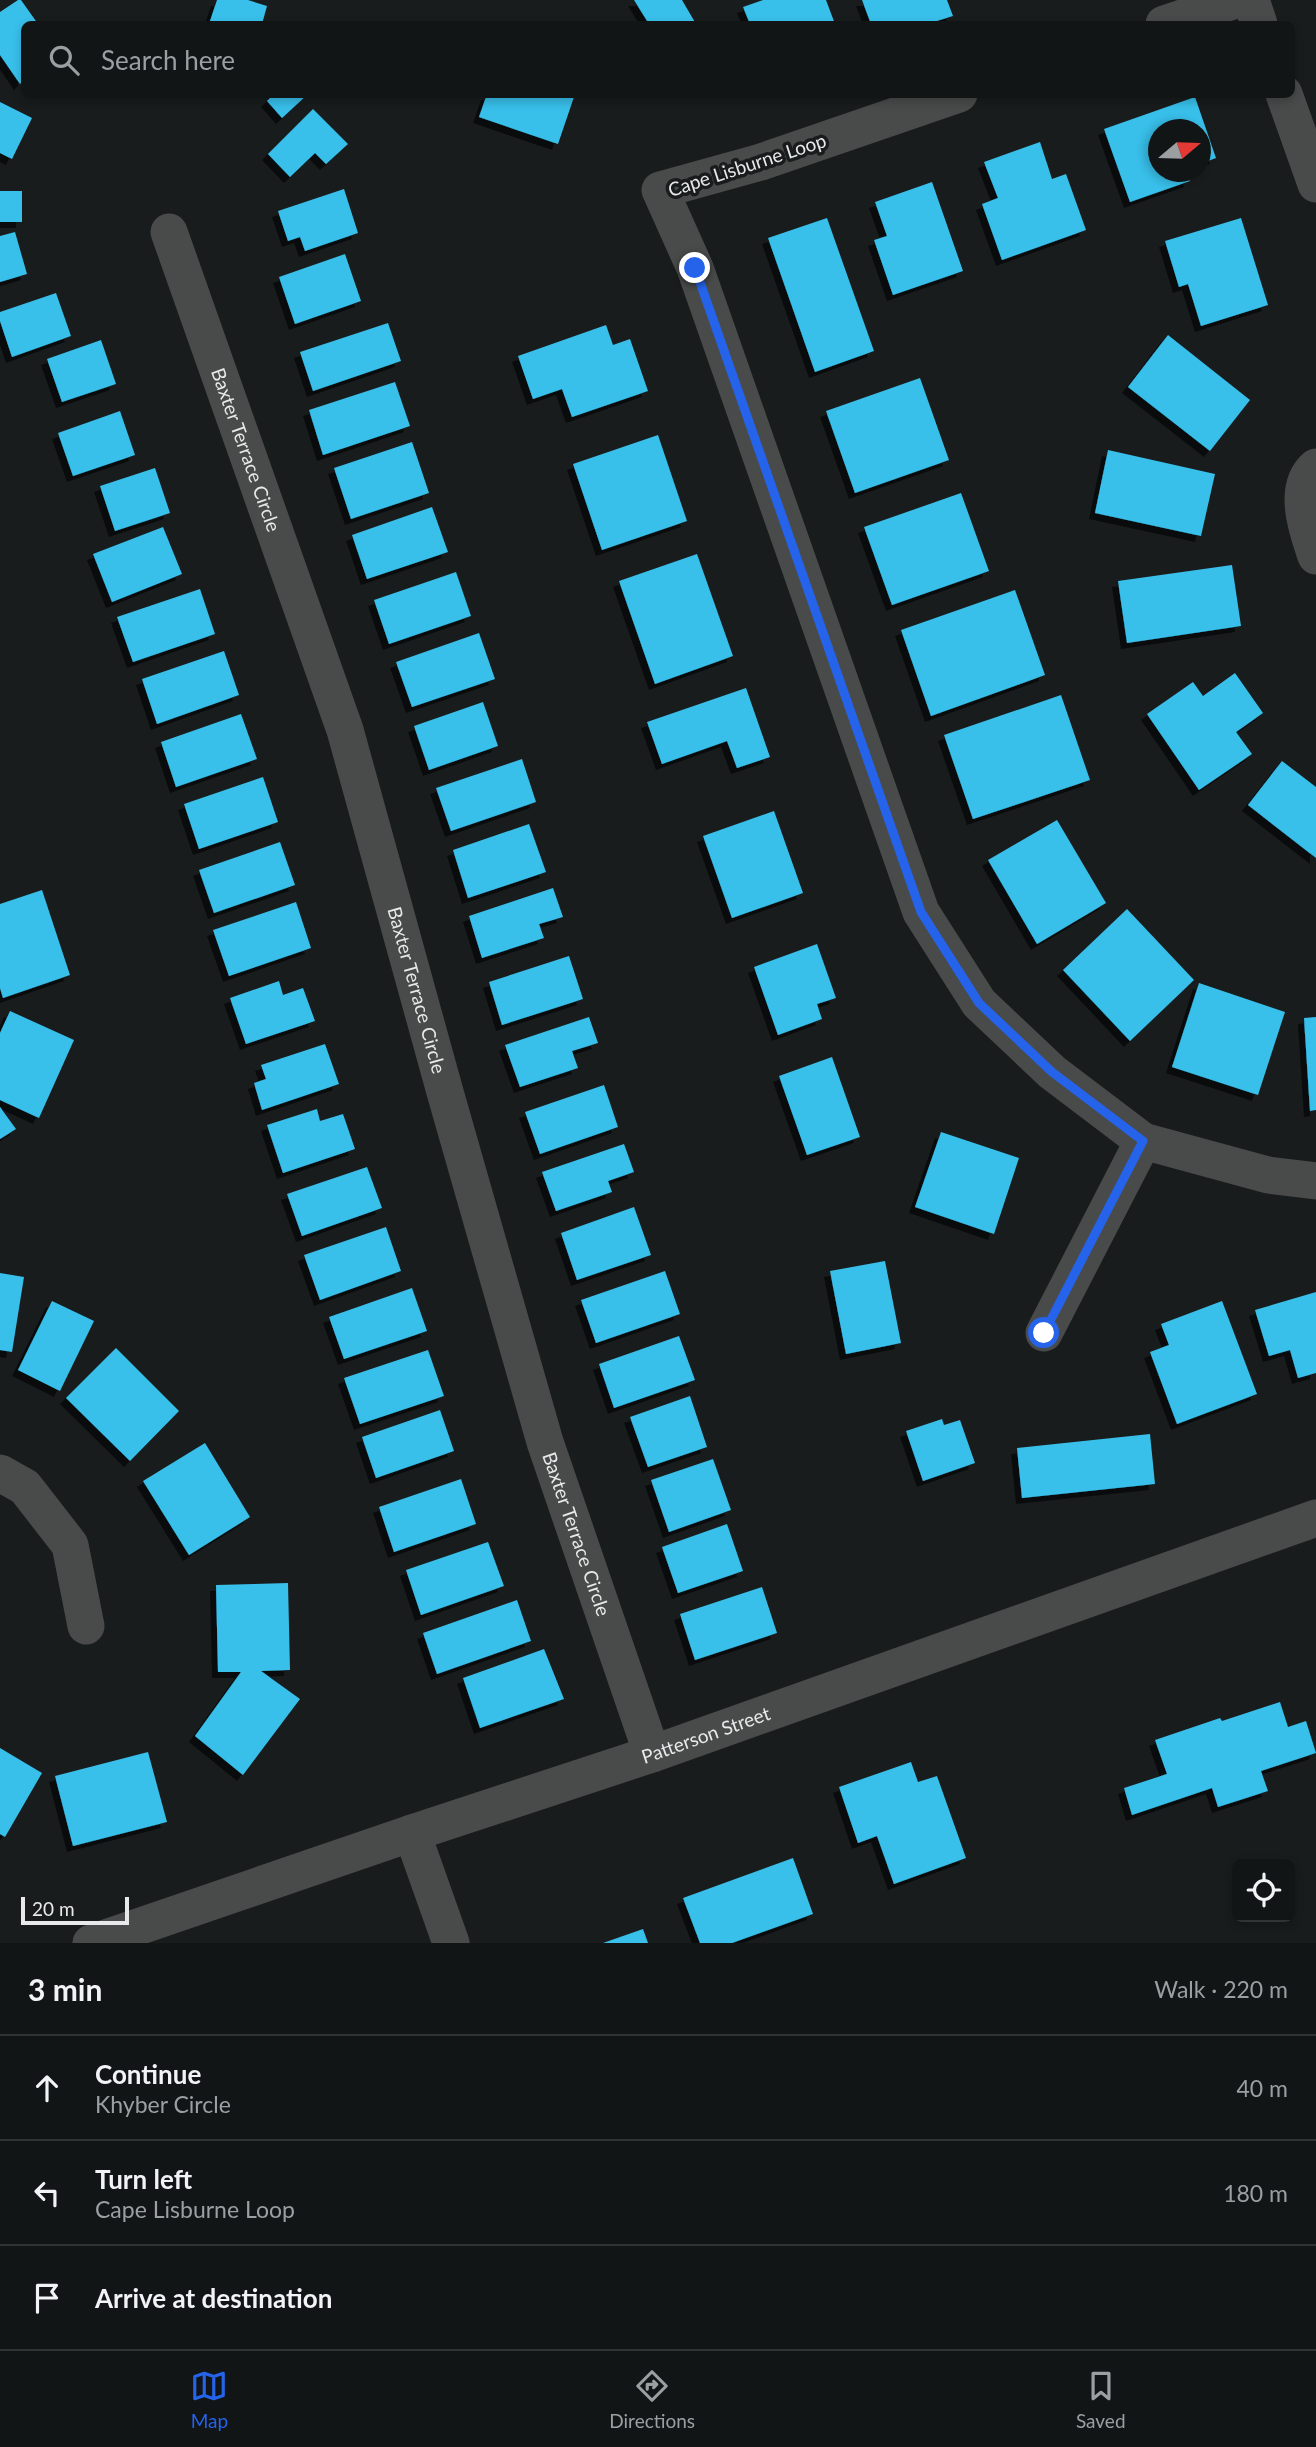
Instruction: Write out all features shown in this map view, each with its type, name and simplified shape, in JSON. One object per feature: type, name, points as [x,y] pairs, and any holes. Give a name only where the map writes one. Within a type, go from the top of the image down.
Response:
[{"type":"street","points":[[1173,21],[1236,0]]},
{"type":"street","points":[[1251,0],[1258,21]]},
{"type":"street","name":"Cape Lisburne Loop","points":[[947,98],[761,162],[660,190],[695,268],[921,912],[979,1003],[1052,1072],[1143,1141],[1268,1175],[1316,1181]]},
{"type":"street","points":[[1285,98],[1316,184]]},
{"type":"street","name":"Baxter Terrace Circle","points":[[169,232],[345,730],[545,1442],[652,1754]]},
{"type":"street","points":[[1316,467],[1308,474],[1303,502],[1308,534],[1316,556]]},
{"type":"street","points":[[1044,1333],[1143,1141]]},
{"type":"street","points":[[0,1474],[25,1487],[70,1545],[86,1626]]},
{"type":"street","name":"Patterson Street","points":[[91,1943],[652,1754],[1316,1518]]},
{"type":"street","points":[[412,1833],[451,1943]]},
{"type":"building","points":[[21,0],[36,21],[21,21],[20,84],[0,55],[0,12]]},
{"type":"building","points":[[217,0],[248,0],[267,6],[263,21],[210,21]]},
{"type":"building","points":[[634,0],[682,0],[694,21],[647,21]]},
{"type":"building","points":[[763,0],[826,0],[834,21],[749,21],[743,7]]},
{"type":"building","points":[[862,0],[947,0],[953,16],[937,21],[870,21]]},
{"type":"building","points":[[270,98],[304,98],[282,118],[267,101]]},
{"type":"building","points":[[486,98],[574,98],[558,144],[479,117]]},
{"type":"building","points":[[1195,98],[1203,119],[1148,119],[1148,182],[1187,182],[1130,202],[1104,129]]},
{"type":"building","points":[[0,102],[32,118],[12,159],[0,153]]},
{"type":"building","points":[[313,109],[348,144],[326,164],[315,153],[290,177],[268,154]]},
{"type":"building","points":[[1040,142],[1052,179],[1066,174],[1086,230],[1002,260],[982,204],[998,198],[984,162]]},
{"type":"building","points":[[1211,143],[1216,158],[1211,160]]},
{"type":"building","points":[[932,182],[963,271],[893,295],[874,240],[887,236],[875,202]]},
{"type":"building","points":[[344,189],[358,233],[305,251],[300,237],[288,241],[278,211]]},
{"type":"building","points":[[0,191],[22,191],[22,222],[0,222]]},
{"type":"building","points":[[827,218],[874,351],[815,372],[768,238]]},
{"type":"building","points":[[1241,218],[1268,305],[1201,326],[1188,284],[1179,287],[1165,241]]},
{"type":"building","points":[[15,232],[27,274],[0,282],[0,236]]},
{"type":"building","points":[[345,254],[361,301],[295,324],[279,277]]},
{"type":"building","points":[[56,293],[71,336],[12,357],[0,321],[0,312]]},
{"type":"building","points":[[388,323],[401,361],[313,391],[300,352]]},
{"type":"building","points":[[606,325],[613,345],[630,339],[648,391],[572,417],[562,389],[533,399],[518,356]]},
{"type":"building","points":[[1168,335],[1250,400],[1210,451],[1128,387]]},
{"type":"building","points":[[101,340],[116,384],[62,402],[47,359]]},
{"type":"building","points":[[920,378],[949,460],[855,493],[826,411]]},
{"type":"building","points":[[395,382],[410,426],[323,455],[309,410]]},
{"type":"building","points":[[120,411],[135,455],[73,476],[58,433]]},
{"type":"building","points":[[658,435],[687,521],[602,550],[573,464]]},
{"type":"building","points":[[412,442],[429,493],[351,519],[334,468]]},
{"type":"building","points":[[1108,450],[1215,474],[1201,536],[1095,513]]},
{"type":"building","points":[[155,468],[170,513],[115,531],[100,486]]},
{"type":"building","points":[[961,493],[989,571],[892,605],[864,527]]},
{"type":"building","points":[[432,507],[448,552],[367,579],[352,535]]},
{"type":"building","points":[[163,527],[182,574],[112,602],[93,554]]},
{"type":"building","points":[[697,554],[733,656],[655,684],[619,581]]},
{"type":"building","points":[[1232,565],[1241,626],[1127,643],[1118,581]]},
{"type":"building","points":[[456,572],[471,616],[389,644],[374,600]]},
{"type":"building","points":[[200,589],[215,634],[133,662],[117,617]]},
{"type":"building","points":[[1015,590],[1045,675],[931,716],[901,630]]},
{"type":"building","points":[[479,633],[495,679],[412,707],[396,662]]},
{"type":"building","points":[[224,651],[239,695],[157,724],[142,679]]},
{"type":"building","points":[[1235,673],[1263,713],[1236,732],[1252,754],[1199,790],[1147,714],[1193,682],[1203,696]]},
{"type":"building","points":[[746,688],[770,757],[737,768],[727,741],[662,764],[647,722]]},
{"type":"building","points":[[1061,695],[1090,780],[973,819],[944,735]]},
{"type":"building","points":[[483,702],[498,746],[429,770],[414,726]]},
{"type":"building","points":[[241,714],[257,759],[176,787],[161,742]]},
{"type":"building","points":[[522,759],[536,802],[451,831],[436,788]]},
{"type":"building","points":[[1282,761],[1316,787],[1316,858],[1248,805]]},
{"type":"building","points":[[263,777],[278,822],[199,849],[184,804]]},
{"type":"building","points":[[774,811],[803,893],[732,918],[703,836]]},
{"type":"building","points":[[1057,820],[1106,903],[1037,944],[988,860]]},
{"type":"building","points":[[529,824],[546,872],[468,898],[453,850]]},
{"type":"building","points":[[280,842],[295,885],[214,913],[199,870]]},
{"type":"building","points":[[553,888],[563,917],[539,924],[544,938],[482,958],[469,916]]},
{"type":"building","points":[[42,890],[70,975],[3,998],[0,988],[0,904]]},
{"type":"building","points":[[296,902],[311,948],[229,976],[213,930]]},
{"type":"building","points":[[1127,909],[1194,980],[1130,1041],[1063,970]]},
{"type":"building","points":[[817,944],[836,998],[817,1004],[822,1019],[778,1035],[754,967]]},
{"type":"building","points":[[569,956],[583,999],[502,1025],[489,982]]},
{"type":"building","points":[[279,981],[283,995],[303,988],[315,1021],[246,1044],[230,998]]},
{"type":"building","points":[[1199,983],[1285,1012],[1258,1095],[1172,1067]]},
{"type":"building","points":[[10,1011],[74,1040],[39,1118],[0,1100],[0,1033]]},
{"type":"building","points":[[589,1017],[598,1043],[572,1051],[578,1068],[520,1087],[505,1045]]},
{"type":"building","points":[[1316,1017],[1316,1110],[1310,1111],[1304,1018]]},
{"type":"building","points":[[325,1044],[339,1084],[262,1110],[254,1083],[266,1079],[261,1065]]},
{"type":"building","points":[[832,1057],[860,1137],[807,1155],[779,1076]]},
{"type":"building","points":[[604,1085],[618,1127],[540,1154],[525,1112]]},
{"type":"building","points":[[0,1107],[16,1129],[0,1139]]},
{"type":"building","points":[[317,1109],[320,1121],[343,1114],[355,1149],[283,1173],[267,1125]]},
{"type":"building","points":[[941,1132],[1019,1158],[994,1234],[915,1207]]},
{"type":"building","points":[[624,1144],[634,1172],[608,1181],[612,1192],[556,1211],[542,1172]]},
{"type":"building","points":[[367,1167],[382,1208],[302,1236],[287,1194]]},
{"type":"building","points":[[634,1207],[651,1255],[577,1280],[561,1233]]},
{"type":"building","points":[[386,1227],[401,1271],[320,1300],[304,1255]]},
{"type":"building","points":[[885,1261],[901,1343],[846,1354],[830,1271]]},
{"type":"building","points":[[665,1271],[680,1314],[596,1343],[581,1300]]},
{"type":"building","points":[[0,1273],[24,1277],[12,1352],[0,1350]]},
{"type":"building","points":[[412,1288],[427,1331],[344,1359],[329,1317]]},
{"type":"building","points":[[1316,1292],[1316,1373],[1298,1378],[1290,1350],[1269,1356],[1255,1310]]},
{"type":"building","points":[[52,1301],[94,1321],[60,1391],[18,1370]]},
{"type":"building","points":[[1222,1301],[1257,1394],[1177,1424],[1150,1352],[1169,1345],[1161,1324]]},
{"type":"building","points":[[679,1336],[695,1380],[614,1408],[599,1364]]},
{"type":"building","points":[[116,1348],[179,1411],[130,1461],[66,1398]]},
{"type":"building","points":[[428,1350],[444,1396],[360,1424],[344,1378]]},
{"type":"building","points":[[690,1396],[707,1447],[648,1467],[630,1417]]},
{"type":"building","points":[[440,1410],[454,1451],[376,1478],[362,1437]]},
{"type":"building","points":[[942,1419],[944,1425],[960,1420],[975,1463],[923,1481],[906,1431]]},
{"type":"building","points":[[1150,1434],[1155,1484],[1022,1498],[1017,1448]]},
{"type":"building","points":[[205,1443],[250,1517],[189,1555],[143,1481]]},
{"type":"building","points":[[713,1459],[731,1510],[669,1532],[651,1480]]},
{"type":"building","points":[[461,1479],[476,1524],[394,1552],[379,1507]]},
{"type":"building","points":[[727,1524],[743,1571],[678,1593],[662,1547]]},
{"type":"building","points":[[488,1542],[504,1586],[421,1615],[406,1570]]},
{"type":"building","points":[[288,1583],[290,1670],[261,1671],[300,1699],[243,1775],[195,1736],[241,1672],[218,1672],[216,1585]]},
{"type":"building","points":[[762,1587],[777,1633],[695,1660],[680,1614]]},
{"type":"building","points":[[517,1600],[531,1641],[437,1674],[423,1633]]},
{"type":"building","points":[[544,1649],[564,1699],[480,1728],[463,1678]]},
{"type":"building","points":[[1280,1702],[1288,1727],[1306,1721],[1316,1753],[1261,1771],[1268,1791],[1218,1807],[1212,1788],[1132,1815],[1124,1788],[1167,1774],[1155,1740],[1220,1718],[1222,1721]]},
{"type":"building","points":[[0,1748],[42,1773],[5,1837],[0,1834]]},
{"type":"building","points":[[148,1752],[167,1822],[73,1846],[55,1776]]},
{"type":"building","points":[[911,1762],[918,1782],[937,1776],[966,1858],[894,1884],[877,1836],[858,1843],[839,1787]]},
{"type":"building","points":[[793,1858],[813,1914],[732,1943],[700,1943],[683,1898]]},
{"type":"building","points":[[643,1929],[648,1943],[603,1943]]},
{"type":"route","points":[[695,268],[921,912],[979,1003],[1052,1072],[1143,1141],[1044,1333]]}]
